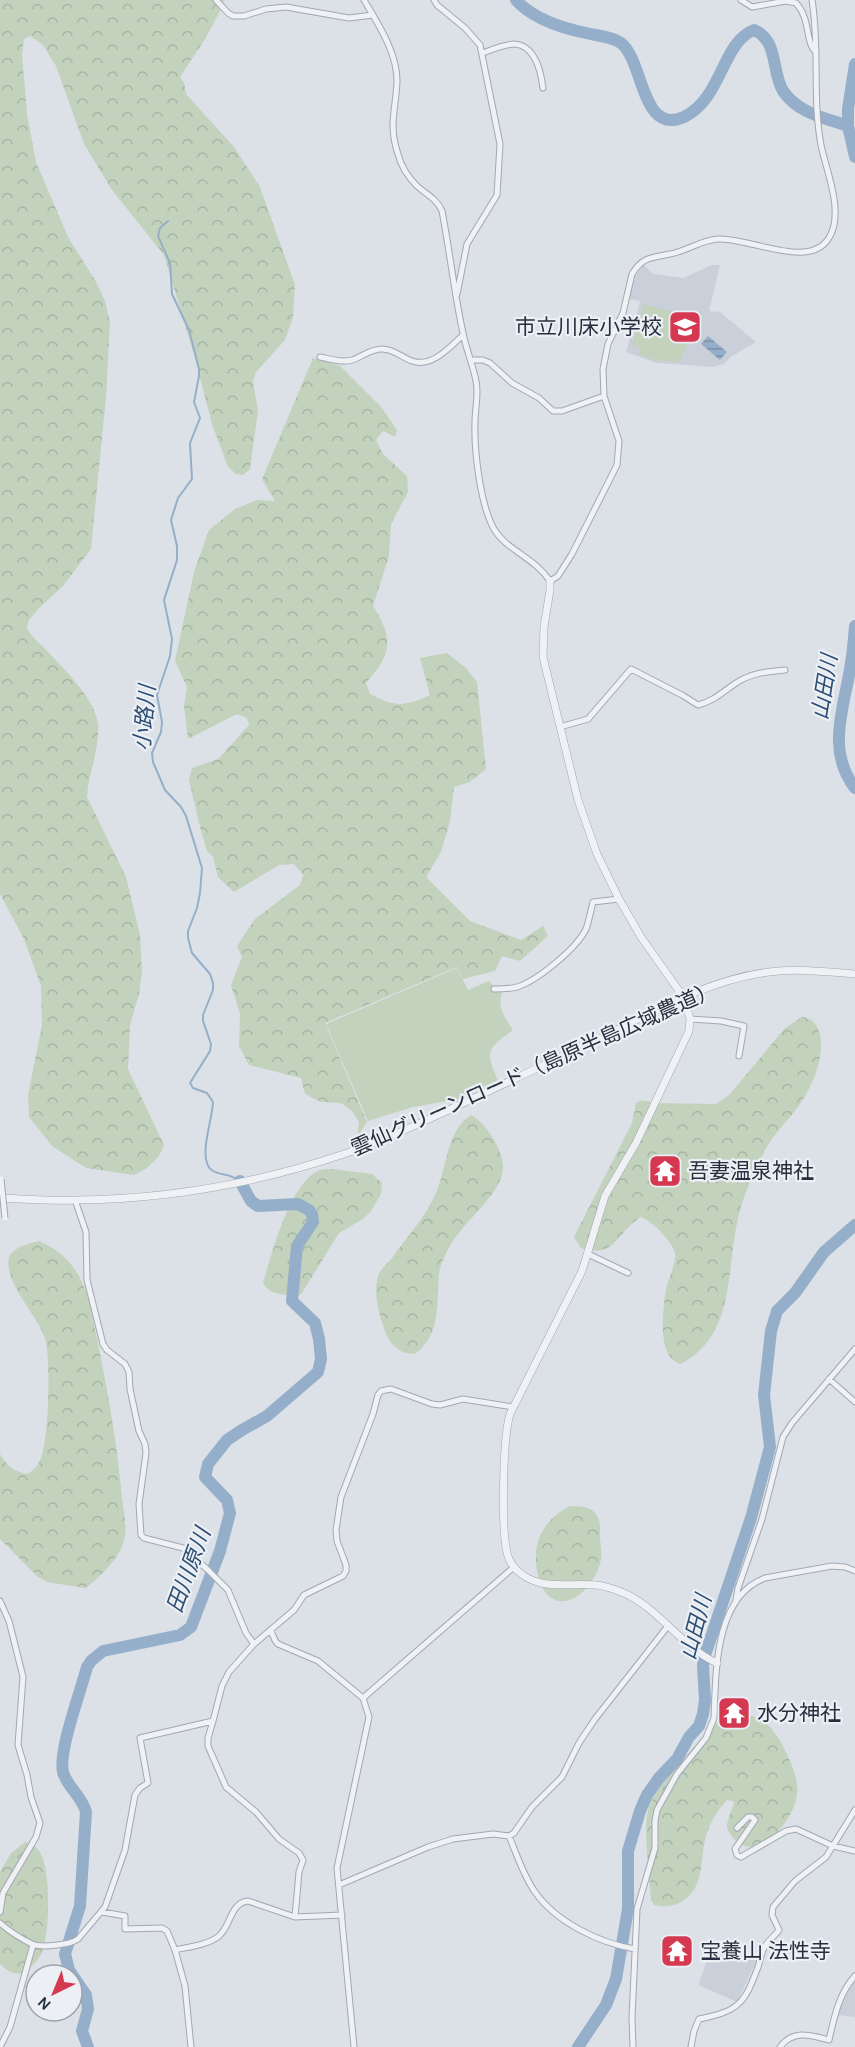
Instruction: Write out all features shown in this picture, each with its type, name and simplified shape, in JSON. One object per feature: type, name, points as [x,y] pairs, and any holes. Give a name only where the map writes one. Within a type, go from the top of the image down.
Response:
[{"type":"street","points":[[216,0],[221,8],[233,16],[244,16],[266,9],[286,7],[349,18],[373,15]]},
{"type":"street","points":[[364,0],[391,50],[396,66],[397,81],[392,129],[399,157],[411,180],[434,198],[442,211],[463,335],[477,382],[475,420],[477,459],[489,516],[500,538],[535,563],[550,581],[542,642],[543,657],[588,830],[619,899],[641,937],[684,998],[690,1019],[687,1040],[636,1143],[605,1196],[597,1215],[582,1271],[513,1407],[506,1430],[504,1518],[507,1550],[514,1567],[524,1576],[542,1583],[597,1585],[614,1590],[642,1604],[715,1662]]},
{"type":"street","points":[[434,0],[475,37],[483,52],[500,144],[497,195],[467,244],[456,295]]},
{"type":"street","points":[[741,0],[752,7],[786,1],[796,3],[806,17],[810,43],[816,52]]},
{"type":"street","points":[[550,581],[558,576],[572,554],[617,465],[619,441],[604,396],[603,369],[608,344],[623,313],[632,274],[646,259],[656,255],[671,254],[716,239],[735,239],[802,253],[814,251],[831,235],[834,225],[834,209],[831,182],[816,111],[816,52],[812,0]]},
{"type":"street","points":[[483,52],[507,45],[516,44],[524,47],[537,62],[541,71],[543,88]]},
{"type":"street","points":[[320,357],[347,361],[382,349],[396,352],[412,361],[426,362],[438,357],[463,335]]},
{"type":"street","points":[[471,360],[483,360],[490,363],[512,383],[539,398],[553,411],[562,411],[604,396]]},
{"type":"street","points":[[560,728],[588,719],[631,669],[698,705],[717,698],[750,676],[762,672],[785,670]]},
{"type":"street","points":[[494,989],[515,988],[523,985],[557,962],[576,945],[586,929],[593,902],[619,899]]},
{"type":"street","name":"雲仙グリーンロード（島原半島広域農道）","points":[[0,1198],[75,1200],[121,1198],[203,1190],[251,1181],[346,1154],[417,1125],[684,998],[731,981],[768,972],[804,969],[855,974]]},
{"type":"street","points":[[690,1019],[721,1021],[744,1026],[739,1056]]},
{"type":"street","points":[[0,1178],[5,1218]]},
{"type":"street","points":[[75,1200],[86,1232],[87,1280],[103,1344],[125,1364],[129,1372],[130,1389],[139,1431],[145,1444],[146,1454],[139,1504],[141,1535],[144,1538],[183,1548],[214,1575],[228,1590],[246,1634],[254,1644]]},
{"type":"street","points":[[588,1254],[628,1273]]},
{"type":"street","points":[[633,2047],[632,1949],[639,1899],[655,1848],[657,1810],[677,1774],[712,1727],[715,1662],[762,1519],[783,1437],[792,1423],[855,1349]]},
{"type":"street","points":[[829,1379],[855,1402]]},
{"type":"street","points":[[295,1917],[299,1872],[303,1860],[279,1839],[256,1812],[226,1787],[208,1742],[222,1686],[229,1672],[254,1644],[294,1610],[304,1595],[336,1581],[346,1571],[336,1530],[341,1497],[381,1391],[392,1389],[440,1405],[464,1400],[513,1407]]},
{"type":"street","points":[[736,1600],[751,1585],[765,1578],[832,1566],[855,1571]]},
{"type":"street","points":[[363,1698],[514,1567]]},
{"type":"street","points":[[0,1601],[9,1621],[23,1677],[18,1745],[40,1823],[36,1837],[3,1893],[0,1912]]},
{"type":"street","points":[[339,1885],[428,1847],[453,1839],[493,1834],[509,1836],[514,1833],[532,1807],[562,1777],[594,1719],[668,1626]]},
{"type":"street","points":[[270,1630],[274,1641],[278,1644],[318,1662],[363,1698],[369,1717],[337,1868],[354,2047]]},
{"type":"street","points":[[0,1923],[33,1945],[69,1943],[78,1939],[105,1907],[125,1850],[135,1795],[148,1783],[140,1738],[213,1721]]},
{"type":"street","points":[[691,2047],[699,2019],[719,2016],[738,2006],[743,1999],[764,1948],[778,1930],[772,1915],[773,1907],[795,1881],[826,1857],[855,1810]]},
{"type":"street","points":[[737,1828],[748,1817],[754,1818],[754,1822],[735,1849],[739,1856],[744,1856],[791,1829],[801,1830],[833,1846],[855,1851]]},
{"type":"street","points":[[509,1836],[527,1879],[536,1894],[569,1923],[615,1944],[632,1949]]},
{"type":"street","points":[[174,1950],[214,1939],[220,1935],[234,1909],[242,1902],[248,1901],[295,1917],[342,1915]]},
{"type":"street","points":[[102,1912],[124,1916],[125,1929],[162,1928],[167,1931],[185,1986],[191,2047]]},
{"type":"street","points":[[0,2047],[10,2026],[33,1945]]},
{"type":"street","points":[[831,2047],[829,2040],[843,1993],[855,1976]]},
{"type":"street","points":[[780,2047],[788,2039],[803,2034],[829,2040]]},
{"type":"shaded area","name":"市立川床小学校","points":[[644,265],[653,274],[684,278],[711,265],[720,265],[709,311],[720,312],[756,342],[732,356],[724,364],[712,367],[657,363],[626,352],[640,301],[629,299],[636,274]]},
{"type":"shaded area","points":[[732,1945],[757,1960],[737,2002],[698,1985],[707,1961]]},
{"type":"shaded area","points":[[855,1979],[855,2017],[838,2015],[846,1990]]},
{"type":"green space","points":[[0,0],[224,0],[205,39],[180,77],[186,94],[234,147],[260,187],[295,285],[293,317],[285,340],[256,372],[253,381],[258,411],[250,469],[243,475],[236,474],[228,467],[212,424],[164,255],[112,190],[84,144],[56,66],[43,45],[30,36],[24,39],[22,54],[27,114],[36,162],[68,237],[95,280],[105,301],[110,322],[106,397],[91,549],[63,586],[29,620],[27,628],[78,685],[96,714],[97,743],[87,797],[126,877],[140,935],[142,972],[139,994],[130,1025],[128,1069],[164,1145],[159,1156],[147,1168],[134,1175],[86,1168],[52,1146],[29,1117],[28,1095],[42,1025],[41,986],[24,939],[0,894]]},
{"type":"green space","points":[[644,304],[696,318],[690,330],[694,333],[679,362],[658,361],[640,355],[640,348],[632,345]]},
{"type":"green space","points":[[313,358],[340,366],[382,408],[397,430],[395,437],[383,431],[376,440],[383,454],[407,476],[408,492],[391,524],[389,556],[373,606],[384,628],[387,646],[381,663],[366,683],[370,694],[400,704],[414,702],[430,695],[420,658],[447,653],[466,668],[477,682],[486,769],[470,782],[454,787],[450,821],[441,852],[426,877],[470,921],[521,940],[543,926],[548,936],[520,961],[502,956],[495,971],[463,979],[457,967],[325,1023],[367,1122],[357,1137],[359,1122],[352,1111],[341,1103],[321,1102],[305,1094],[301,1078],[249,1065],[239,1046],[240,1014],[231,985],[242,957],[237,946],[255,919],[300,885],[303,875],[294,864],[279,865],[234,892],[218,877],[213,857],[207,851],[189,780],[192,768],[218,759],[249,725],[247,718],[237,714],[188,739],[184,706],[187,687],[175,661],[194,572],[209,530],[235,509],[257,500],[275,501],[262,479]]},
{"type":"green space","points":[[457,968],[468,990],[489,981],[502,993],[501,1008],[513,1030],[498,1041],[491,1051],[491,1062],[498,1080],[459,1099],[413,1107],[368,1121],[326,1024]]},
{"type":"green space","points":[[802,1017],[814,1022],[820,1034],[821,1052],[816,1072],[803,1099],[767,1147],[749,1185],[738,1218],[726,1299],[720,1319],[711,1336],[699,1351],[681,1364],[673,1360],[664,1343],[666,1289],[675,1256],[666,1237],[641,1217],[632,1223],[614,1243],[601,1250],[581,1248],[574,1237],[632,1123],[636,1103],[642,1100],[654,1103],[716,1104],[729,1095],[785,1028]]},
{"type":"green space","points":[[471,1115],[493,1138],[501,1154],[503,1168],[501,1178],[489,1199],[455,1238],[444,1257],[439,1274],[436,1317],[430,1337],[415,1354],[405,1352],[393,1344],[385,1331],[376,1297],[378,1276],[430,1205],[438,1187],[451,1141],[462,1122]]},
{"type":"green space","points":[[332,1169],[372,1174],[382,1183],[381,1194],[371,1211],[363,1219],[339,1233],[302,1293],[297,1297],[269,1290],[263,1283],[290,1205],[298,1190],[308,1179],[320,1170]]},
{"type":"green space","points":[[39,1241],[57,1251],[77,1272],[89,1300],[116,1448],[125,1521],[123,1544],[121,1550],[102,1574],[85,1588],[47,1582],[38,1577],[0,1539],[0,1454],[11,1467],[27,1474],[36,1468],[40,1461],[46,1433],[48,1380],[45,1338],[15,1286],[8,1264],[10,1255],[15,1250]]},
{"type":"green space","points":[[570,1506],[588,1508],[598,1516],[601,1559],[592,1581],[581,1594],[567,1601],[559,1601],[551,1598],[540,1583],[536,1551],[547,1524]]},
{"type":"green space","points":[[742,1714],[762,1720],[783,1746],[797,1781],[795,1804],[790,1815],[775,1835],[766,1842],[756,1846],[746,1846],[736,1841],[728,1829],[727,1825],[734,1803],[727,1800],[717,1812],[708,1831],[700,1873],[694,1889],[678,1904],[654,1905],[651,1900],[646,1839],[649,1807],[670,1774],[717,1723],[727,1716]]},
{"type":"green space","points":[[25,1842],[37,1848],[44,1861],[48,1887],[47,1931],[42,1952],[35,1963],[24,1963],[24,1972],[19,1974],[0,1964],[0,1872],[11,1853]]},
{"type":"water","points":[[708,336],[727,352],[720,360],[701,344]]},
{"type":"waterway","name":"山田川","points":[[516,0],[530,12],[548,21],[621,43],[629,52],[651,107],[659,116],[670,120],[684,117],[697,109],[714,85],[735,46],[743,36],[754,30],[767,41],[779,83],[789,98],[812,114],[848,126]]},
{"type":"waterway","points":[[855,64],[848,109],[848,126],[855,157]]},
{"type":"waterway","name":"小路川","points":[[168,221],[160,228],[158,236],[170,263],[172,294],[189,330],[199,369],[194,402],[200,418],[190,443],[192,479],[178,498],[171,520],[177,546],[177,560],[164,600],[172,639],[170,656],[157,695],[162,722],[161,732],[152,753],[153,762],[165,790],[186,816],[202,868],[200,893],[188,931],[188,938],[192,953],[210,974],[213,983],[213,990],[203,1015],[211,1044],[210,1051],[190,1083],[193,1088],[207,1093],[213,1102],[206,1149],[208,1166],[213,1171],[239,1181]]},
{"type":"waterway","name":"山田川","points":[[855,626],[839,743],[846,773],[855,788]]},
{"type":"waterway","name":"田川原川","points":[[88,2047],[82,2031],[88,2009],[86,1995],[69,1970],[65,1954],[80,1906],[86,1812],[65,1777],[62,1763],[67,1736],[87,1667],[103,1651],[180,1635],[191,1627],[220,1551],[230,1513],[227,1500],[205,1477],[208,1464],[227,1440],[267,1416],[318,1372],[321,1359],[315,1323],[292,1301],[297,1246],[313,1222],[312,1214],[298,1204],[258,1206],[251,1201],[240,1181]]},
{"type":"waterway","name":"山田川","points":[[578,2047],[606,2005],[616,1979],[628,1909],[628,1851],[640,1811],[647,1795],[677,1759],[689,1737],[699,1726],[703,1714],[704,1658],[751,1518],[770,1447],[764,1395],[771,1331],[777,1311],[795,1293],[824,1252],[855,1225]]},
{"type":"place","name":"市立川床小学校","points":[[685,327]]},
{"type":"place","name":"吾妻温泉神社","points":[[665,1171]]},
{"type":"place","name":"水分神社","points":[[734,1713]]},
{"type":"place","name":"宝養山 法性寺","points":[[677,1951]]}]
